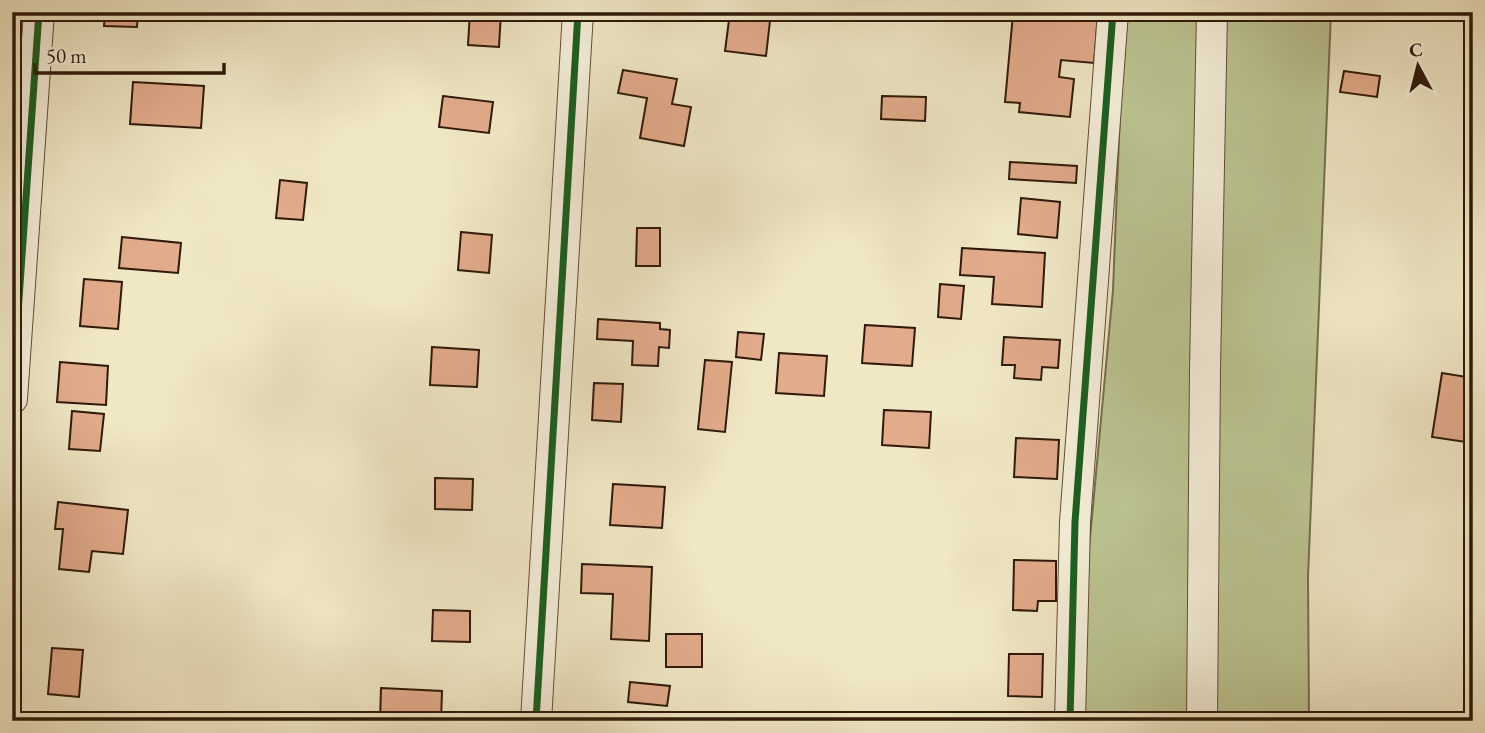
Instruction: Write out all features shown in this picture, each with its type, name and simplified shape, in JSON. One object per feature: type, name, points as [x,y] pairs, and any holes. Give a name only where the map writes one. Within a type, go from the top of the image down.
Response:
[{"type":"street","points":[[12,399],[39,12]]},
{"type":"street","points":[[536,721],[578,12]]},
{"type":"street","points":[[1070,721],[1075,522],[1113,12]]},
{"type":"street","points":[[1202,721],[1212,12]]},
{"type":"green space","points":[[1124,12],[1331,12],[1308,577],[1309,721],[1080,721],[1083,614],[1113,290]]},
{"type":"building","points":[[105,12],[138,12],[137,27],[104,26]]},
{"type":"building","points":[[470,12],[501,12],[499,47],[468,45]]},
{"type":"building","points":[[730,12],[771,12],[766,56],[725,51]]},
{"type":"building","points":[[1028,12],[1098,16],[1094,63],[1061,60],[1059,77],[1074,79],[1070,117],[1019,112],[1020,103],[1005,102],[1013,14],[1028,15]]},
{"type":"building","points":[[623,70],[677,79],[672,104],[691,107],[684,146],[640,138],[647,98],[618,93]]},
{"type":"building","points":[[1344,71],[1380,76],[1377,97],[1340,92]]},
{"type":"building","points":[[133,82],[204,86],[201,128],[130,124]]},
{"type":"building","points":[[443,96],[493,102],[489,133],[439,127]]},
{"type":"building","points":[[882,96],[926,97],[925,121],[881,119]]},
{"type":"building","points":[[1010,162],[1077,166],[1076,183],[1009,179]]},
{"type":"building","points":[[280,180],[307,183],[303,220],[276,218]]},
{"type":"building","points":[[1021,198],[1060,202],[1057,238],[1018,234]]},
{"type":"building","points":[[637,228],[660,228],[660,266],[636,266]]},
{"type":"building","points":[[461,232],[492,235],[489,273],[458,270]]},
{"type":"building","points":[[122,237],[181,243],[178,273],[119,268]]},
{"type":"building","points":[[962,248],[1045,253],[1042,307],[992,304],[994,277],[960,275]]},
{"type":"building","points":[[84,279],[122,282],[118,329],[80,326]]},
{"type":"building","points":[[940,284],[964,286],[961,319],[938,317]]},
{"type":"building","points":[[598,319],[660,323],[660,329],[670,330],[669,348],[659,347],[658,366],[632,365],[633,341],[597,339]]},
{"type":"building","points":[[865,325],[915,328],[912,366],[862,363]]},
{"type":"building","points":[[738,332],[764,334],[761,360],[736,357]]},
{"type":"building","points":[[1004,337],[1060,340],[1058,368],[1042,367],[1041,380],[1014,378],[1015,365],[1002,365]]},
{"type":"building","points":[[432,347],[479,350],[477,387],[430,385]]},
{"type":"building","points":[[779,353],[827,356],[824,396],[776,393]]},
{"type":"building","points":[[705,360],[732,362],[725,432],[698,429]]},
{"type":"building","points":[[60,362],[108,366],[106,405],[57,402]]},
{"type":"building","points":[[1442,373],[1473,378],[1473,443],[1432,437]]},
{"type":"building","points":[[594,383],[623,384],[621,422],[592,420]]},
{"type":"building","points":[[884,410],[931,412],[929,448],[882,445]]},
{"type":"building","points":[[72,411],[104,414],[100,451],[69,449]]},
{"type":"building","points":[[1016,438],[1059,440],[1057,479],[1014,477]]},
{"type":"building","points":[[435,478],[473,479],[472,510],[435,509]]},
{"type":"building","points":[[613,484],[665,487],[662,528],[610,525]]},
{"type":"building","points":[[58,502],[128,510],[123,554],[92,551],[89,572],[59,569],[63,529],[55,529]]},
{"type":"building","points":[[1014,560],[1056,561],[1056,601],[1038,601],[1037,611],[1013,610]]},
{"type":"building","points":[[582,564],[652,567],[649,641],[611,639],[613,594],[581,593]]},
{"type":"building","points":[[433,610],[470,611],[470,642],[432,641]]},
{"type":"building","points":[[666,634],[702,634],[702,667],[666,667]]},
{"type":"building","points":[[52,648],[83,650],[79,697],[48,694]]},
{"type":"building","points":[[1009,654],[1043,654],[1042,697],[1008,696]]},
{"type":"building","points":[[630,682],[670,686],[667,706],[628,702]]},
{"type":"building","points":[[381,688],[442,691],[441,721],[380,721]]},
{"type":"building","points":[[606,715],[641,715],[641,721],[606,721]]},
{"type":"building","points":[[1029,716],[1055,716],[1055,721],[1029,721]]},
{"type":"cycle path","points":[[12,399],[39,12]]},
{"type":"cycle path","points":[[536,721],[578,12]]},
{"type":"cycle path","points":[[1070,721],[1075,522],[1113,12]]}]
